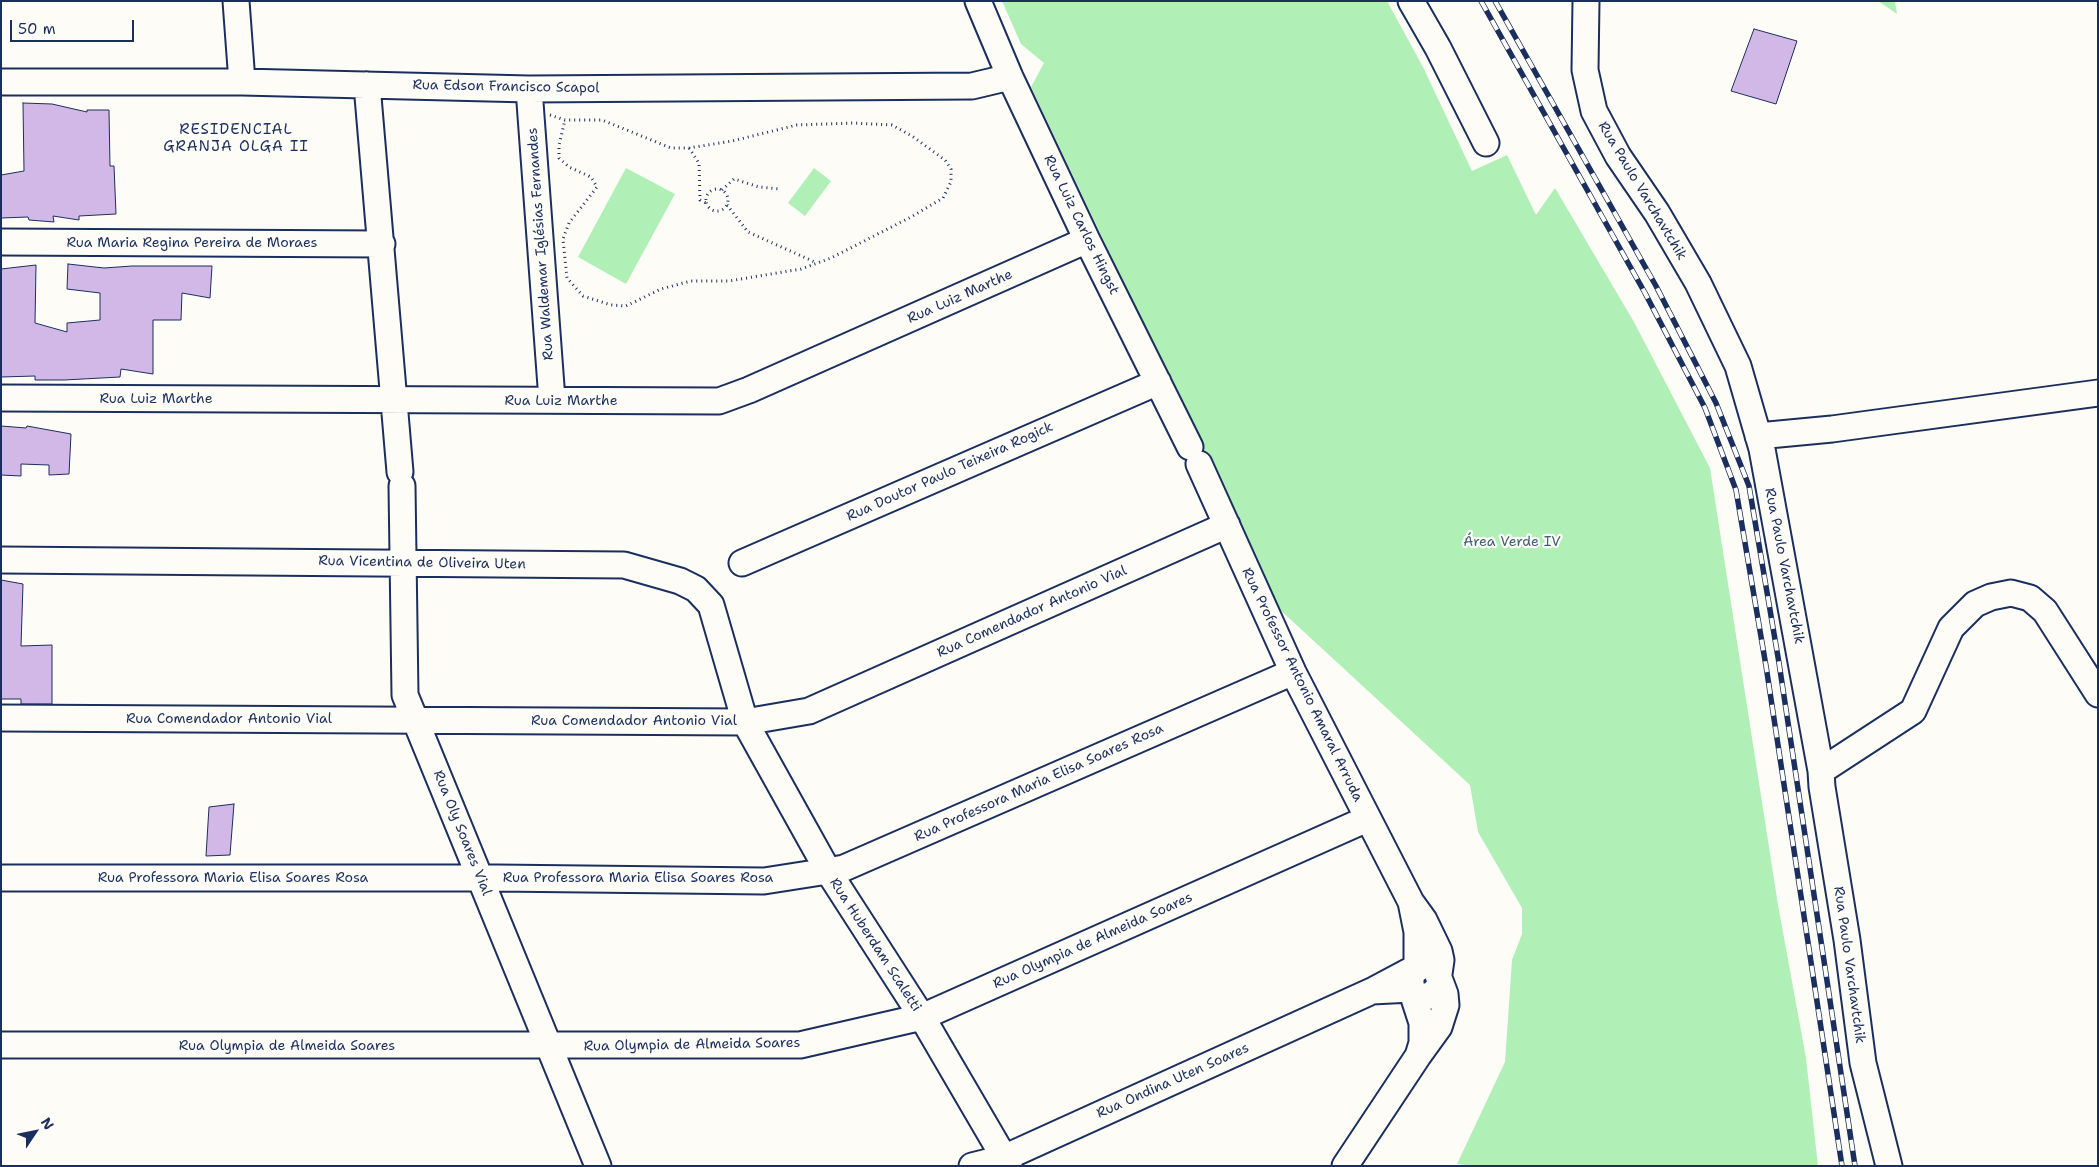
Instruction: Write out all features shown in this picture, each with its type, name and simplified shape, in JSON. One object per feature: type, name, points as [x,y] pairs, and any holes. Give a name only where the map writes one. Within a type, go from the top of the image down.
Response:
[{"type":"street","points":[[236,1],[242,82]]},
{"type":"street","name":"Rua Luiz Carlos Hingst","points":[[978,1],[1010,77],[1087,240],[1195,455]]},
{"type":"street","points":[[1411,1],[1438,48],[1486,143]]},
{"type":"street","name":"Rua Paulo Varchavtchik","points":[[1586,1],[1585,70],[1594,111],[1618,156],[1657,213],[1698,283],[1738,366],[1758,436],[1808,690],[1847,940],[1863,1063],[1889,1166]]},
{"type":"street","name":"Rua Edson Francisco Scapol","points":[[1,82],[242,82],[367,85],[530,99],[972,86],[1010,77]]},
{"type":"street","name":"Rua Oly Soares Vial","points":[[367,85],[401,479],[405,695],[598,1166]]},
{"type":"street","name":"Rua Waldemar Iglésias Fernandes","points":[[530,99],[552,400]]},
{"type":"street","name":"Rua Luiz Marthe","points":[[1,398],[719,401],[749,390],[1087,240]]},
{"type":"street","name":"Rua Maria Regina Pereira de Moraes","points":[[1,242],[382,244]]},
{"type":"street","name":"Rua Doutor Paulo Teixeira Rogick","points":[[742,562],[1158,382]]},
{"type":"street","points":[[1758,436],[2098,394]]},
{"type":"street","name":"Rua Professor Antonio Amaral Arruda","points":[[1195,455],[1293,672],[1367,819],[1439,950],[1441,960],[1427,979],[1422,1023],[1422,1043],[1418,1056],[1345,1166]]},
{"type":"street","name":"Rua Comendador Antonio Vial","points":[[1,718],[745,722],[809,711],[1226,525]]},
{"type":"street","name":"Rua Vicentina de Oliveira Uten","points":[[1,560],[624,565],[680,581],[696,589],[711,606],[745,722]]},
{"type":"street","points":[[1821,771],[1913,711],[1951,628],[1975,604],[1991,597],[2011,593],[2030,598],[2045,611],[2098,694]]},
{"type":"street","name":"Rua Professora Maria Elisa Soares Rosa","points":[[1,878],[481,878],[764,882],[844,868],[1293,672]]},
{"type":"street","name":"Rua Huberdam Scaletti","points":[[745,722],[828,871],[922,1017],[1007,1162]]},
{"type":"street","name":"Rua Olympia de Almeida Soares","points":[[1,1045],[800,1045],[922,1017],[1367,819]]},
{"type":"street","name":"Rua Ondina Uten Soares","points":[[972,1166],[1007,1162],[1372,991],[1427,979]]},
{"type":"path","points":[[530,99],[565,120],[602,120],[672,148],[690,148],[732,141],[798,125],[854,123],[892,125],[918,140],[945,160],[951,169],[950,182],[943,198],[867,240],[801,269],[729,281],[681,283],[626,306],[611,305],[583,296],[568,278],[563,239],[569,223],[597,187],[591,177],[569,167],[559,158],[559,145],[565,120]]},
{"type":"path","points":[[690,148],[699,164],[700,200],[714,211],[721,210],[727,205]]},
{"type":"path","points":[[722,190],[734,179],[759,187],[780,189]]},
{"type":"path","points":[[706,203],[708,193],[714,189],[722,190],[727,195],[727,205],[748,232],[817,263]]},
{"type":"green space","name":"Área Verde IV","points":[[1002,1],[1387,1],[1423,67],[1472,171],[1507,155],[1536,215],[1555,188],[1634,322],[1710,468],[1778,905],[1806,1058],[1818,1166],[1473,1166],[1457,1164],[1505,1062],[1512,960],[1522,934],[1522,908],[1478,832],[1470,785],[1277,607],[1031,87],[1044,63],[1021,44]]},
{"type":"green space","points":[[1878,1],[1895,1],[1897,14]]},
{"type":"green space","points":[[626,168],[675,194],[626,284],[578,257]]},
{"type":"green space","points":[[814,168],[831,181],[805,216],[788,203]]},
{"type":"building","points":[[1754,29],[1797,41],[1776,104],[1731,91]]},
{"type":"building","points":[[23,103],[52,104],[87,112],[87,110],[109,110],[110,166],[114,166],[116,214],[79,216],[79,220],[53,216],[54,222],[29,220],[28,217],[1,218],[1,175],[24,171]]},
{"type":"building","points":[[68,264],[104,268],[212,266],[210,298],[182,293],[181,320],[153,320],[153,374],[121,369],[120,377],[35,380],[35,376],[1,377],[1,269],[36,265],[35,323],[67,332],[67,323],[100,320],[100,293],[67,289]]},
{"type":"building","points":[[1,426],[26,428],[27,426],[71,434],[69,474],[49,475],[49,465],[21,464],[21,476],[1,475]]},
{"type":"building","points":[[1,580],[23,584],[21,646],[52,645],[52,704],[21,704],[21,699],[1,699]]},
{"type":"building","points":[[234,804],[230,855],[206,856],[209,807]]},
{"type":"railway","points":[[1481,1],[1645,293],[1705,408],[1736,490],[1766,666],[1842,1166]]},
{"type":"railway","points":[[1495,1],[1656,286],[1716,403],[1749,486],[1779,663],[1855,1166]]},
{"type":"district","name":"RESIDENCIAL GRANJA OLGA II","points":[[236,138]]}]
